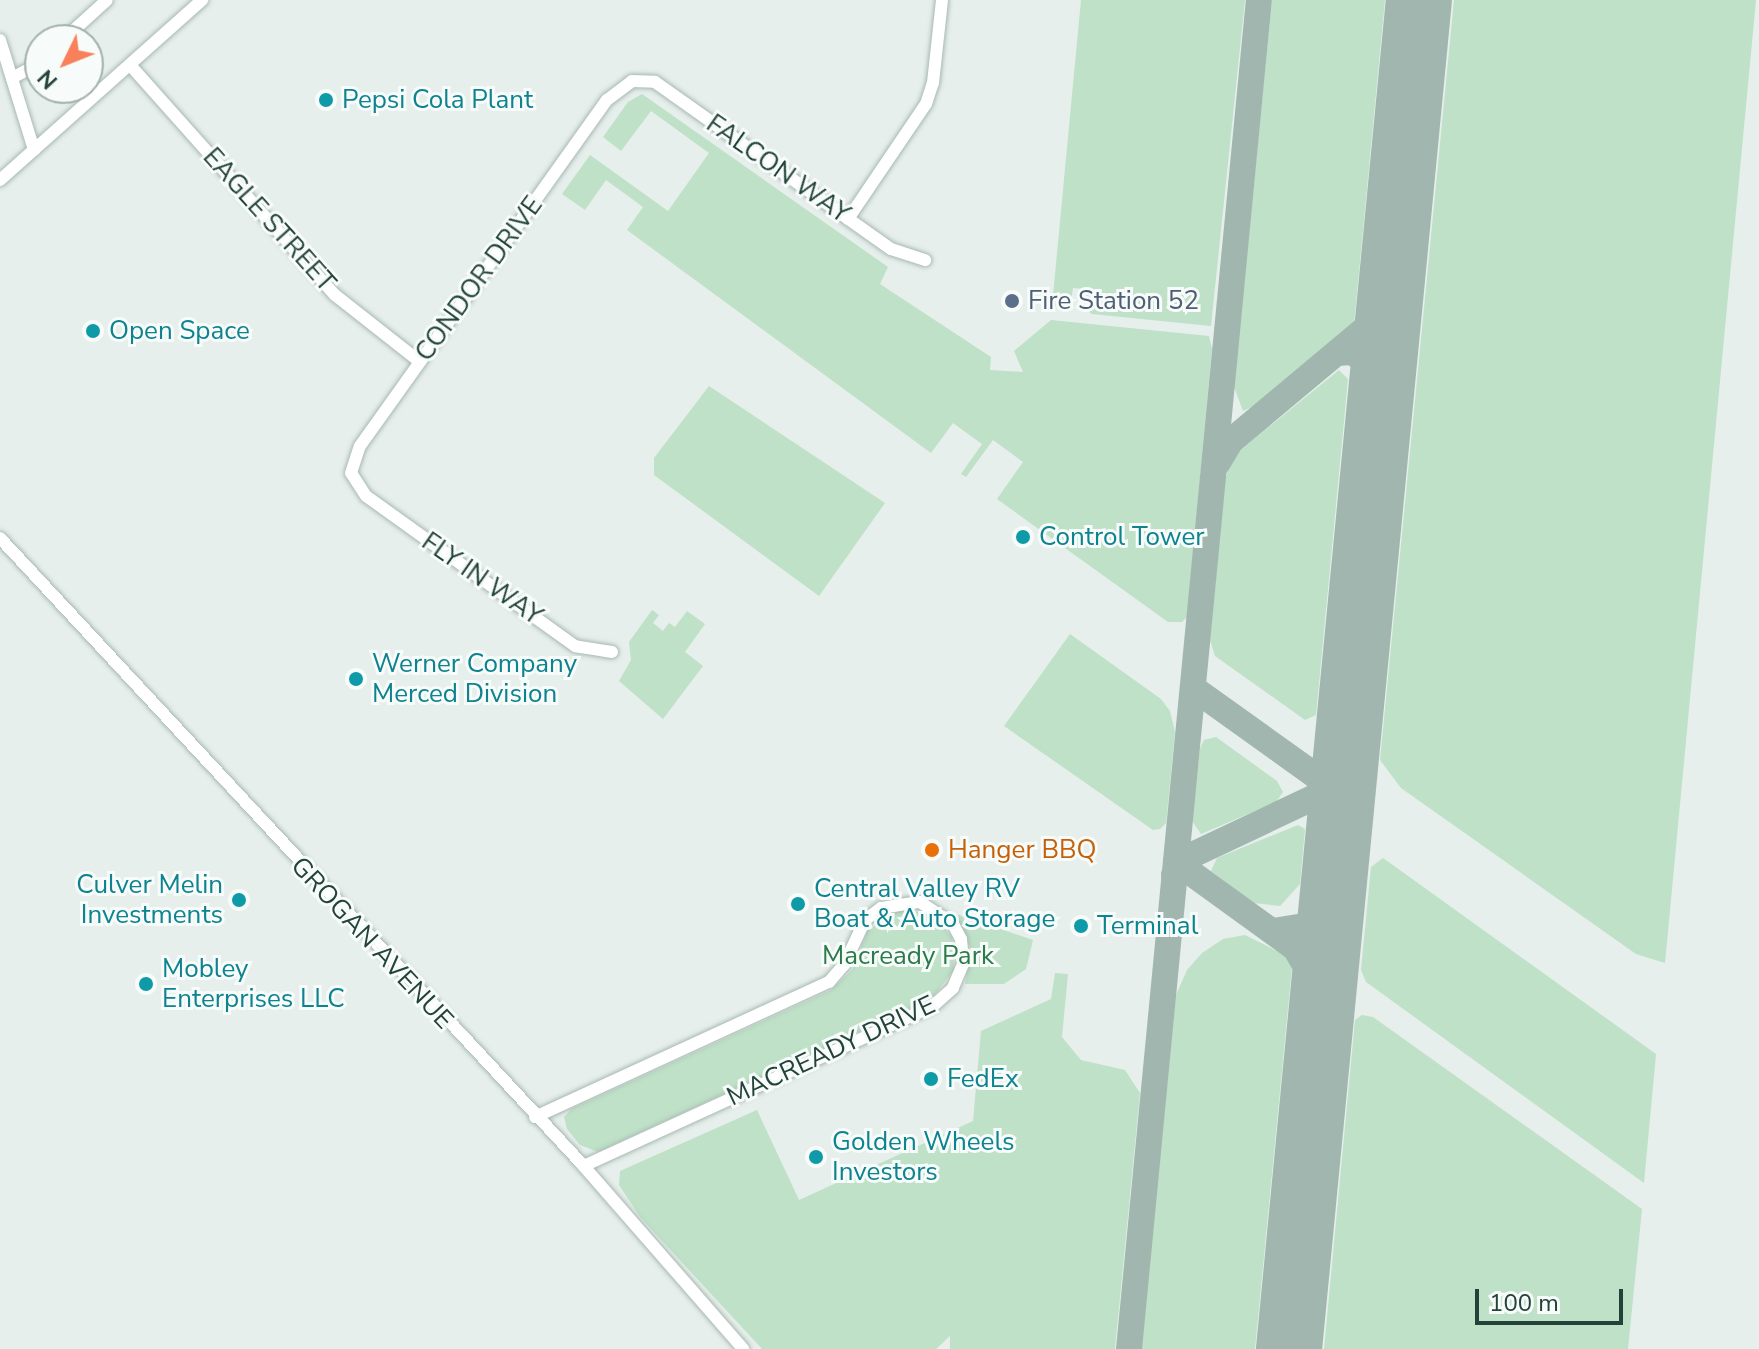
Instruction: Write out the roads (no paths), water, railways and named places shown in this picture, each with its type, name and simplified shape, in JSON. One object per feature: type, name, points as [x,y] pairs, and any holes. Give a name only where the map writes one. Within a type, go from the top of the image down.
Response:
[{"type":"street","points":[[81,24],[107,0]]},
{"type":"street","points":[[0,180],[202,0]]},
{"type":"street","points":[[848,219],[926,104],[933,83],[942,0]]},
{"type":"street","points":[[0,40],[34,150]]},
{"type":"street","name":"EAGLE STREET","points":[[130,65],[335,295],[420,362]]},
{"type":"street","points":[[12,78],[24,72]]},
{"type":"street","name":"FALCON WAY","points":[[632,81],[655,82],[891,249],[925,260]]},
{"type":"street","name":"CONDOR DRIVE","points":[[358,489],[352,460],[607,100],[632,81]]},
{"type":"street","name":"FLY IN WAY","points":[[358,489],[575,646],[612,652]]},
{"type":"street","name":"GROGAN AVENUE","points":[[0,538],[535,1117],[584,1166],[743,1349]]},
{"type":"street","name":"MACREADY DRIVE","points":[[535,1117],[829,982],[844,965],[865,920],[881,908],[920,902],[953,924],[961,939],[963,964],[953,988],[933,1006],[584,1166]]},
{"type":"place","name":"Pepsi Cola Plant","points":[[326,100]]},
{"type":"place","name":"Fire Station 52","points":[[1012,301]]},
{"type":"place","name":"Open Space","points":[[93,331]]},
{"type":"place","name":"Control Tower","points":[[1023,537]]},
{"type":"place","name":"Werner Company Merced Division","points":[[356,679]]},
{"type":"place","name":"Hanger BBQ","points":[[932,850]]},
{"type":"place","name":"Culver Melin Investments","points":[[239,900]]},
{"type":"place","name":"Central Valley RV Boat & Auto Storage","points":[[798,904]]},
{"type":"place","name":"Terminal","points":[[1081,926]]},
{"type":"place","name":"Mobley Enterprises LLC","points":[[146,984]]},
{"type":"place","name":"FedEx","points":[[931,1079]]},
{"type":"place","name":"Golden Wheels Investors","points":[[816,1157]]},
{"type":"park label","name":"Macready Park","points":[[908,956]]}]
